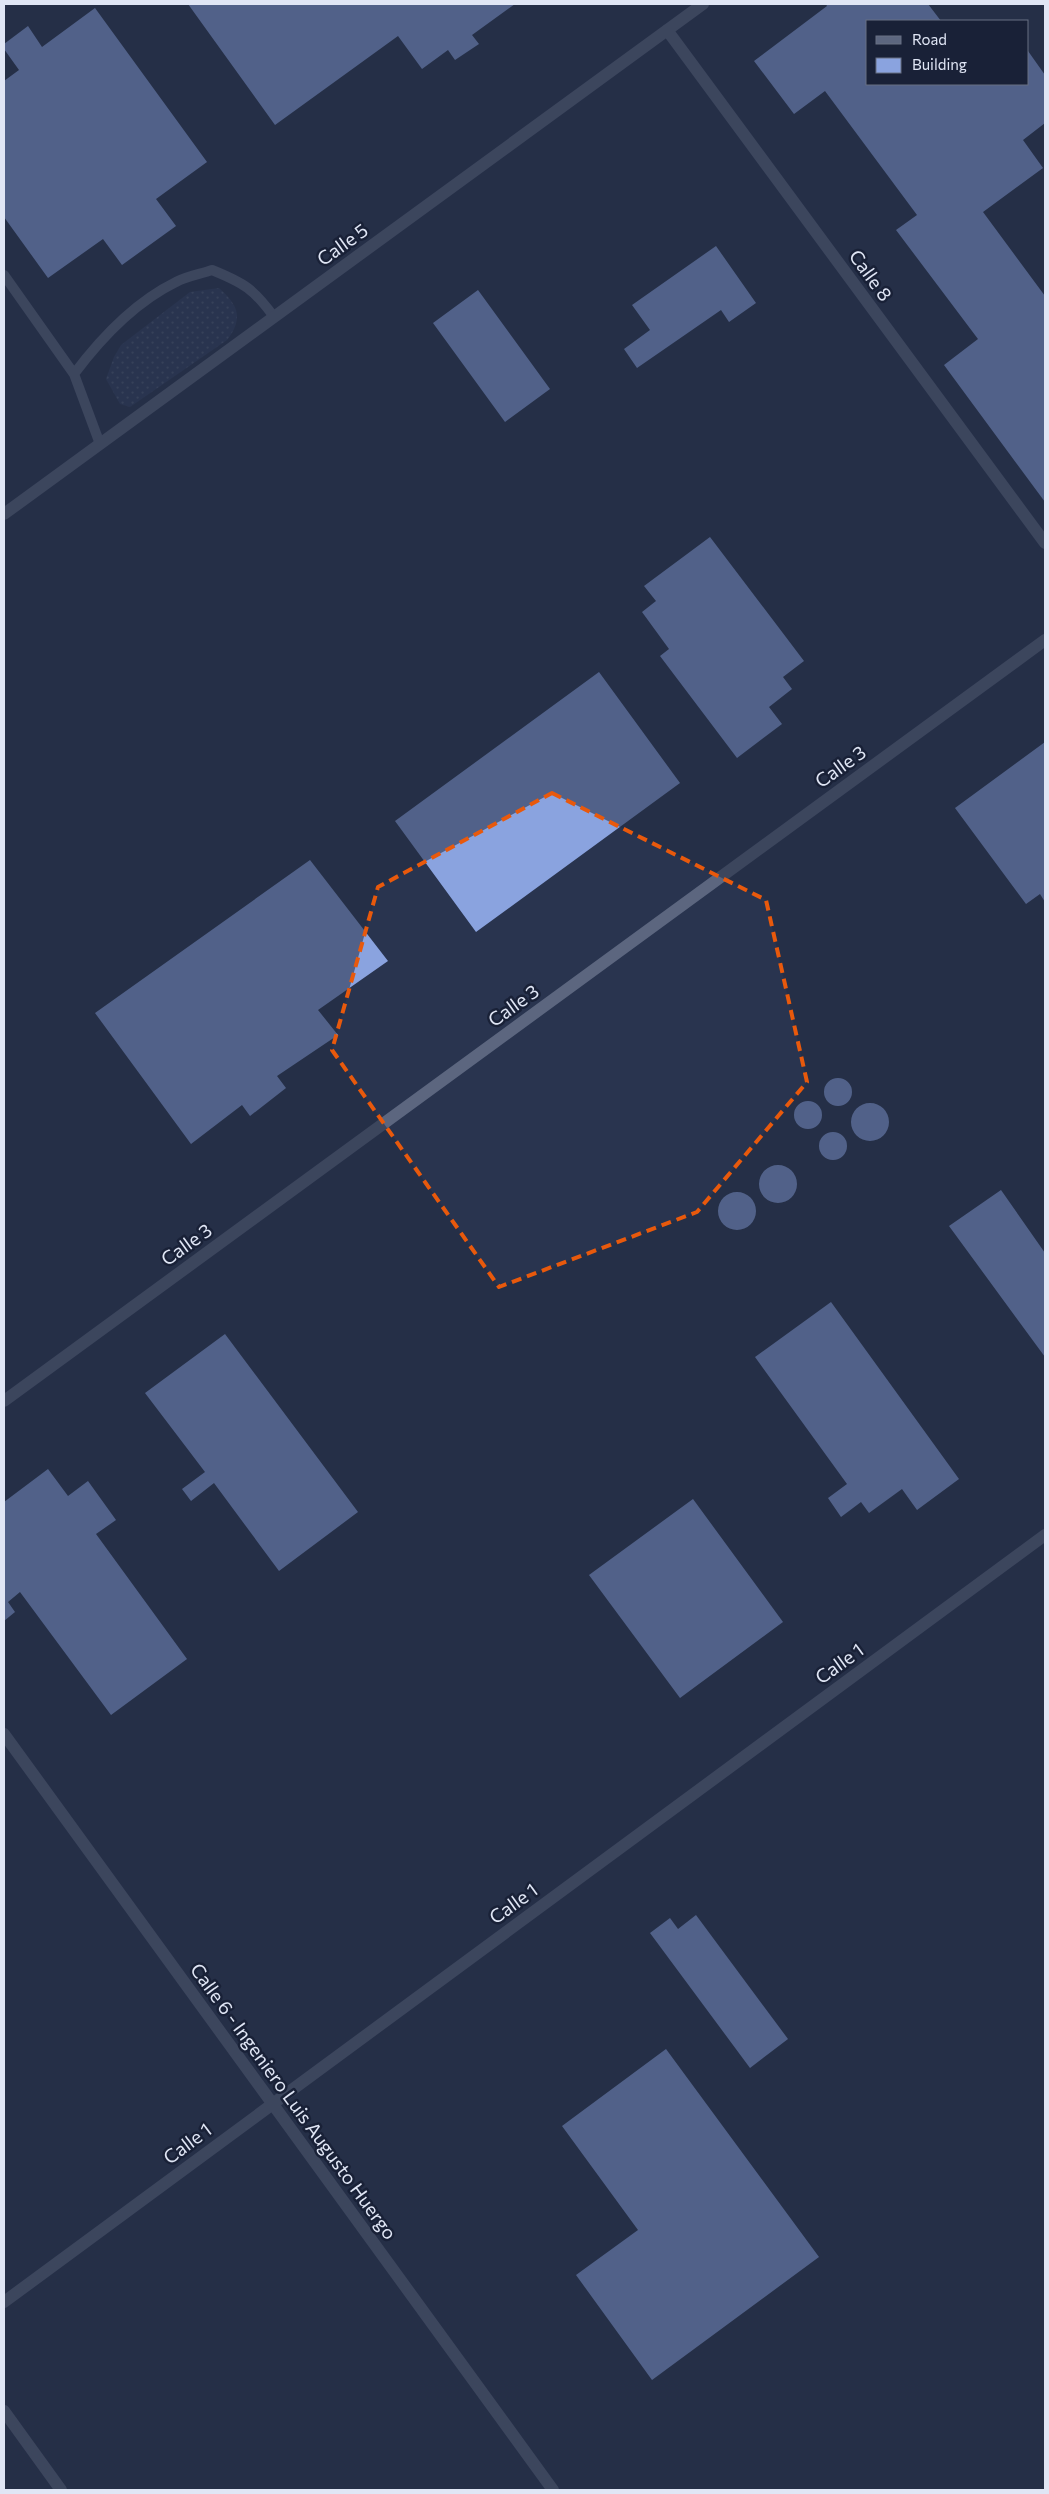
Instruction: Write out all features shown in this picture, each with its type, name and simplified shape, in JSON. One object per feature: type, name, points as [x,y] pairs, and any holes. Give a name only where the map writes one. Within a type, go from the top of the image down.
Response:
[{"type":"street","name":"Calle 5","points":[[4,514],[703,4]]},
{"type":"street","name":"Calle 8","points":[[667,30],[1045,542]]},
{"type":"street","name":"Calle 3","points":[[4,1401],[1045,640]]},
{"type":"street","name":"Calle 1","points":[[4,2302],[1045,1536]]},
{"type":"street","name":"Calle 6 - Ingeniero Luis Augusto Huergo","points":[[4,1734],[553,2490]]},
{"type":"street","points":[[4,2411],[61,2490]]},
{"type":"lane","points":[[74,374],[98,342],[143,304],[176,281],[212,270],[241,282],[259,296],[274,317]]},
{"type":"lane","points":[[4,275],[74,374],[100,444]]},
{"type":"highlighted area","points":[[552,793],[766,900],[807,1082],[697,1212],[499,1287],[332,1050],[378,887]]},
{"type":"shaded area","points":[[4,4],[1045,4],[1045,2490],[4,2490]]},
{"type":"shaded area","points":[[219,288],[231,300],[237,318],[236,325],[227,340],[130,407],[120,404],[106,379],[114,357],[121,345],[190,292]]},
{"type":"building","points":[[188,4],[515,4],[472,35],[479,44],[455,60],[448,50],[422,69],[398,36],[275,125]]},
{"type":"building","points":[[826,4],[928,4],[940,20],[866,20],[866,85],[1029,85],[1029,52],[1045,75],[1045,123],[1023,140],[1043,168],[983,212],[1045,296],[1045,502],[944,365],[978,339],[896,230],[917,215],[825,91],[794,114],[754,61],[827,6]]},
{"type":"building","points":[[95,8],[207,162],[156,199],[176,226],[122,265],[103,239],[48,278],[4,217],[4,81],[19,70],[4,49],[4,44],[28,26],[42,47]]},
{"type":"building","points":[[716,246],[756,303],[729,322],[721,310],[637,368],[624,349],[650,330],[632,305]]},
{"type":"building","points":[[478,290],[550,389],[505,422],[433,323]]},
{"type":"building","points":[[710,537],[804,661],[783,677],[792,689],[769,707],[782,724],[737,758],[660,656],[669,649],[642,612],[656,601],[644,586]]},
{"type":"building","points":[[599,672],[680,783],[476,932],[395,821]]},
{"type":"building","points":[[1045,742],[1045,902],[1040,894],[1026,904],[955,808]]},
{"type":"building","points":[[310,860],[388,961],[318,1010],[338,1035],[277,1076],[286,1088],[250,1116],[242,1105],[191,1144],[95,1013]]},
{"type":"building","points":[[838,1078],[848,1082],[852,1092],[848,1102],[838,1106],[828,1102],[824,1092],[828,1082]]},
{"type":"building","points":[[808,1101],[818,1105],[822,1115],[818,1125],[808,1129],[798,1125],[794,1115],[798,1105]]},
{"type":"building","points":[[870,1103],[884,1108],[889,1122],[884,1136],[870,1141],[856,1136],[851,1122],[856,1108]]},
{"type":"building","points":[[833,1132],[843,1136],[847,1146],[843,1156],[833,1160],[823,1156],[819,1146],[823,1136]]},
{"type":"building","points":[[778,1165],[792,1170],[797,1184],[792,1198],[778,1203],[764,1198],[759,1184],[764,1170]]},
{"type":"building","points":[[1001,1190],[1045,1253],[1045,1357],[949,1226]]},
{"type":"building","points":[[737,1192],[751,1197],[756,1211],[751,1225],[737,1230],[723,1225],[718,1211],[723,1197]]},
{"type":"building","points":[[831,1302],[959,1479],[917,1510],[902,1489],[869,1513],[861,1502],[841,1517],[828,1498],[847,1484],[755,1357]]},
{"type":"building","points":[[225,1334],[358,1512],[279,1571],[214,1483],[191,1501],[182,1489],[205,1472],[145,1393]]},
{"type":"building","points":[[48,1469],[68,1496],[88,1481],[116,1520],[96,1534],[187,1659],[111,1715],[20,1592],[8,1602],[15,1612],[4,1621],[4,1502]]},
{"type":"building","points":[[693,1499],[783,1622],[680,1698],[589,1575]]},
{"type":"building","points":[[696,1915],[788,2039],[750,2068],[650,1933],[670,1918],[678,1929]]},
{"type":"building","points":[[666,2049],[819,2257],[652,2380],[576,2275],[638,2230],[562,2126]]}]
